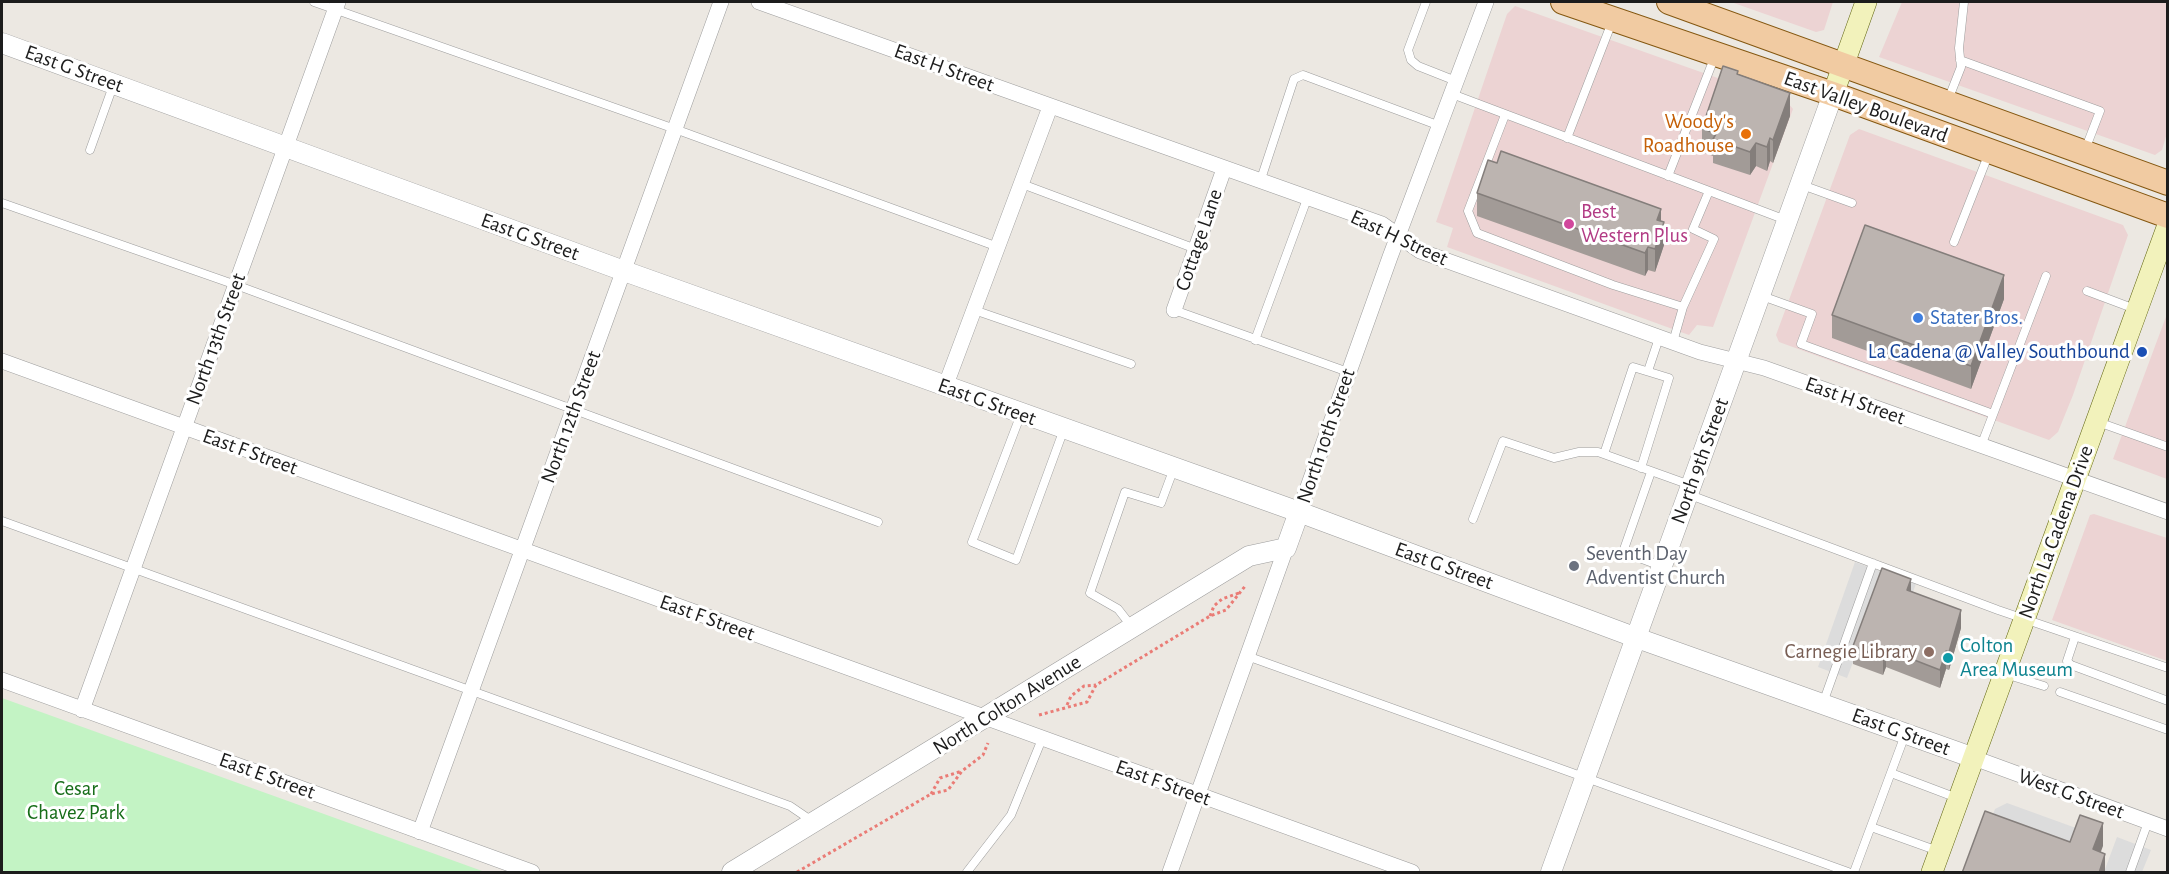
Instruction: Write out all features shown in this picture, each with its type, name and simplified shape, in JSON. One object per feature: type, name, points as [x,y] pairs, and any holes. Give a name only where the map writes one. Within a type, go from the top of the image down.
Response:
[{"type":"main road","name":"East Valley Boulevard","points":[[1563,2],[1833,94],[2168,216]]},
{"type":"main road","name":"East Valley Boulevard","points":[[1669,2],[1844,63],[2168,183]]},
{"type":"main road","points":[[1833,94],[1866,2]]},
{"type":"main road","name":"North La Cadena Drive","points":[[1932,873],[2136,310],[2158,261],[2168,225]]},
{"type":"street","name":"North 12th Street","points":[[420,832],[721,2]]},
{"type":"street","name":"East H Street","points":[[759,2],[1382,224],[1420,251],[1666,340],[1764,368],[2168,512]]},
{"type":"street","name":"North 10th Street","points":[[1170,873],[1348,372],[1486,2]]},
{"type":"street","name":"North 13th Street","points":[[82,710],[337,5]]},
{"type":"street","name":"East G Street","points":[[2,43],[624,271],[1299,512],[1637,638],[1974,758]]},
{"type":"street","name":"North 9th Street","points":[[1551,873],[1833,94]]},
{"type":"street","points":[[945,387],[1050,107]]},
{"type":"street","name":"Cottage Lane","points":[[1174,310],[1224,169]]},
{"type":"street","name":"East F Street","points":[[2,361],[1412,873]]},
{"type":"street","name":"North Colton Avenue","points":[[732,873],[1249,556],[1286,548]]},
{"type":"street","name":"East E Street","points":[[2,680],[532,873]]},
{"type":"street","name":"West G Street","points":[[1974,758],[2168,829]]},
{"type":"lane","points":[[314,2],[337,5],[998,247]]},
{"type":"lane","points":[[1426,2],[1408,50],[1411,60],[1454,88],[1505,115],[1787,220]]},
{"type":"lane","points":[[1947,101],[1961,66],[1961,8],[1964,2]]},
{"type":"lane","points":[[1567,138],[1612,19]]},
{"type":"lane","points":[[1668,176],[1716,54]]},
{"type":"lane","points":[[1960,60],[2100,111],[2084,152]]},
{"type":"lane","points":[[1260,182],[1294,80],[1303,75],[1440,126]]},
{"type":"lane","points":[[90,150],[113,84]]},
{"type":"lane","points":[[1505,115],[1468,211],[1477,233],[1613,285],[1683,308]]},
{"type":"lane","points":[[1954,242],[1990,152]]},
{"type":"lane","points":[[1022,184],[1196,249]]},
{"type":"lane","points":[[1800,184],[1852,203]]},
{"type":"lane","points":[[1648,372],[1683,308],[1714,239],[1694,229],[1709,191]]},
{"type":"lane","points":[[1255,340],[1307,199]]},
{"type":"lane","points":[[2,203],[236,285],[878,522]]},
{"type":"lane","points":[[1981,446],[2046,276]]},
{"type":"lane","points":[[2087,291],[2136,310]]},
{"type":"lane","points":[[1760,295],[1812,314],[1801,344],[1993,414]]},
{"type":"lane","points":[[974,310],[1131,364]]},
{"type":"lane","points":[[1174,310],[1348,372]]},
{"type":"lane","points":[[1604,454],[1633,367],[1669,378],[1641,468]]},
{"type":"lane","points":[[1021,414],[972,542],[1016,560],[1064,429]]},
{"type":"lane","points":[[2096,421],[2168,447]]},
{"type":"lane","points":[[1473,519],[1503,441],[1554,458],[1579,452],[1604,454],[1873,563],[2024,619],[2168,668]]},
{"type":"lane","points":[[1133,628],[1118,609],[1090,593],[1125,492],[1161,504],[1174,468]]},
{"type":"lane","points":[[1651,472],[1623,552],[1662,567]]},
{"type":"lane","points":[[2,521],[790,806],[814,823]]},
{"type":"lane","points":[[1822,704],[1873,563]]},
{"type":"lane","points":[[2075,637],[2067,662],[2071,665],[2168,700]]},
{"type":"lane","points":[[1247,656],[1848,873]]},
{"type":"lane","points":[[2004,673],[2044,686]]},
{"type":"lane","points":[[2060,692],[2168,730]]},
{"type":"lane","points":[[1854,873],[1905,734]]},
{"type":"lane","points":[[967,873],[1011,815],[1042,739]]},
{"type":"lane","points":[[1891,773],[1959,799]]},
{"type":"lane","points":[[2130,873],[2148,822]]},
{"type":"lane","points":[[1871,827],[1940,852]]},
{"type":"path","points":[[1067,705],[1071,696],[1083,686],[1096,685],[1210,616],[1226,610],[1246,585]]},
{"type":"path","points":[[1210,616],[1214,606],[1222,599],[1239,593]]},
{"type":"path","points":[[1039,715],[1067,705],[1076,706],[1087,702],[1096,685]]},
{"type":"path","points":[[797,873],[931,794],[948,790],[962,771],[983,755],[988,743]]},
{"type":"path","points":[[931,794],[940,778],[962,771]]},
{"type":"shaded area","points":[[1731,2],[1833,2],[1824,30],[1816,32]]},
{"type":"shaded area","points":[[1902,2],[2167,2],[2167,133],[2162,150],[2155,155],[1879,57]]},
{"type":"shaded area","points":[[1515,6],[1788,103],[1793,109],[1713,327],[1697,325],[1689,335],[1447,247],[1453,228],[1436,222],[1507,14]]},
{"type":"shaded area","points":[[1859,129],[2123,225],[2128,235],[2073,395],[2058,432],[2049,440],[1779,342],[1776,335],[1850,135]]},
{"type":"shaded area","points":[[2167,314],[2167,479],[2113,459]]},
{"type":"shaded area","points":[[2094,514],[2167,538],[2167,661],[2052,620],[2090,515]]},
{"type":"shaded area","points":[[1855,562],[1916,584],[1911,597],[1882,586],[1847,678],[1818,667]]},
{"type":"shaded area","points":[[2007,803],[2076,828],[2064,859],[1987,830],[1995,809]]},
{"type":"shaded area","points":[[2117,837],[2151,850],[2142,872],[2104,872]]},
{"type":"green space","name":"Cesar Chavez Park","points":[[2,698],[485,872],[2,872]]},
{"type":"building","points":[[1723,66],[1738,71],[1737,74],[1790,93],[1773,140],[1770,138],[1767,147],[1756,143],[1750,152],[1713,139],[1716,134],[1702,128]]},
{"type":"building","points":[[1501,151],[1661,209],[1657,220],[1664,222],[1655,249],[1648,247],[1645,253],[1477,193],[1488,160],[1497,163]]},
{"type":"building","name":"Stater Bros.","points":[[1865,225],[2004,275],[1971,366],[1832,315]]},
{"type":"building","points":[[1882,568],[1911,579],[1907,590],[1961,610],[1949,652],[1946,651],[1940,670],[1886,649],[1883,658],[1853,646]]},
{"type":"building","points":[[1985,811],[2070,842],[2080,815],[2103,823],[2093,849],[2105,854],[2099,873],[1962,873]]},
{"type":"place","name":"Woody's Roadhouse","points":[[1746,134]]},
{"type":"place","name":"Best Western Plus","points":[[1569,224]]},
{"type":"place","name":"Stater Bros.","points":[[1918,318]]},
{"type":"place","name":"La Cadena @ Valley Southbound","points":[[2142,352]]},
{"type":"place","name":"Seventh Day Adventist Church","points":[[1574,566]]},
{"type":"place","name":"Carnegie Library","points":[[1929,652]]},
{"type":"place","name":"Colton Area Museum","points":[[1948,658]]}]
